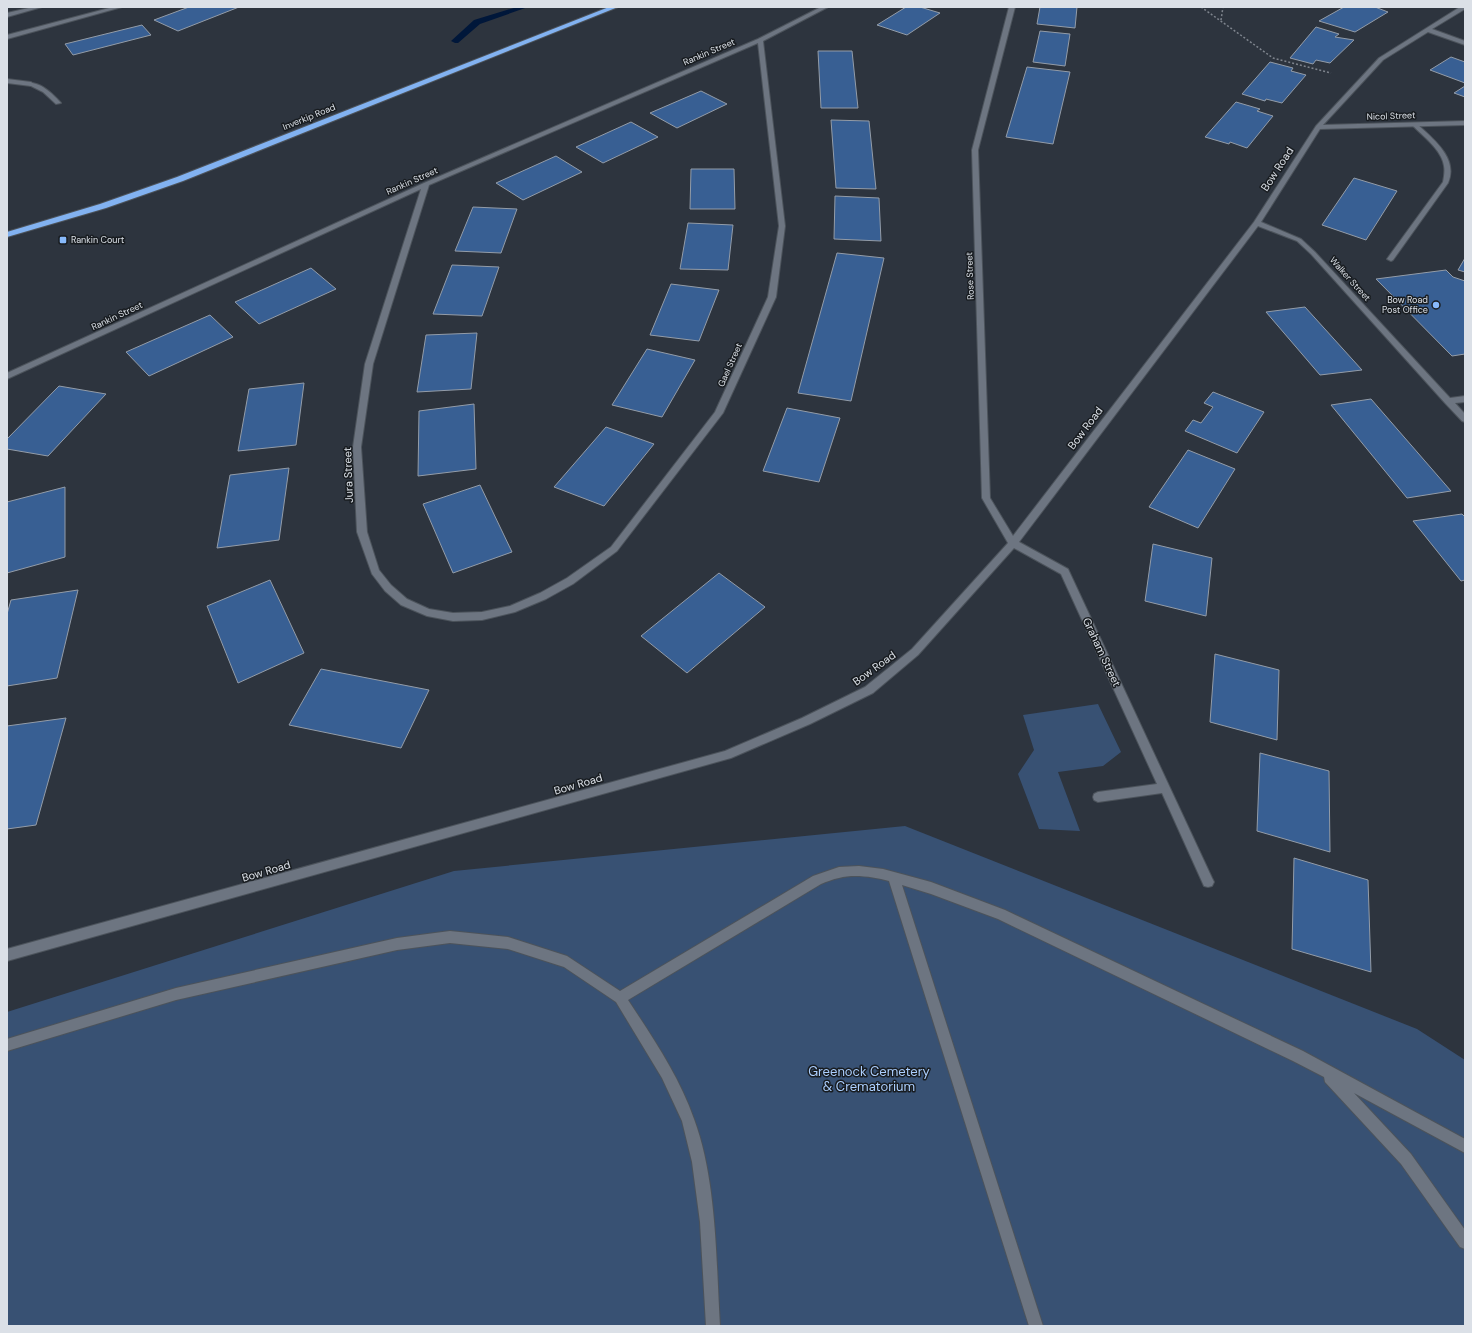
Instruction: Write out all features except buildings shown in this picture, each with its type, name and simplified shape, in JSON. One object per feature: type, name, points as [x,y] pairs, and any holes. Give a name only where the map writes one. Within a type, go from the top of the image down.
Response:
[{"type":"highway","name":"Inverkip Road","points":[[7,234],[104,206],[180,179],[613,8]]},
{"type":"street","points":[[7,15],[39,7]]},
{"type":"street","points":[[7,37],[119,7]]},
{"type":"street","name":"Rankin Street","points":[[7,376],[426,184],[760,40],[825,7]]},
{"type":"street","name":"Rose Street","points":[[1012,7],[975,150],[986,498],[1013,542]]},
{"type":"street","name":"Bow Road","points":[[7,955],[727,755],[806,722],[869,690],[915,652],[1013,542],[1256,223],[1318,127],[1381,59],[1464,7]]},
{"type":"street","points":[[1429,30],[1465,43]]},
{"type":"street","name":"Gael Street","points":[[512,609],[543,596],[570,581],[614,550],[719,413],[772,297],[782,226],[760,40]]},
{"type":"street","points":[[7,81],[31,84],[45,91],[58,102]]},
{"type":"street","name":"Nicol Street","points":[[1318,127],[1465,123]]},
{"type":"street","points":[[1391,259],[1446,182],[1448,174],[1447,163],[1438,150],[1414,124]]},
{"type":"street","name":"Jura Street","points":[[426,184],[369,364],[357,447],[362,532],[376,571],[388,588],[404,602],[428,612],[453,617],[482,616],[512,609]]},
{"type":"street","name":"Walker Street","points":[[1256,223],[1299,240],[1313,253],[1465,419]]},
{"type":"street","points":[[1448,400],[1465,399]]},
{"type":"street","name":"Graham Street","points":[[1013,542],[1065,572],[1208,882]]},
{"type":"street","points":[[1098,797],[1164,788]]},
{"type":"street","points":[[620,998],[817,880],[839,872],[859,871],[883,874],[930,888],[1001,914],[1298,1056],[1465,1146]]},
{"type":"street","points":[[894,878],[1036,1326]]},
{"type":"street","points":[[7,1045],[176,994],[397,944],[450,938],[508,943],[567,962],[620,998],[667,1072],[688,1120],[699,1162],[706,1215],[713,1326]]},
{"type":"street","points":[[1324,1071],[1406,1159],[1465,1242]]},
{"type":"path","points":[[1202,7],[1273,58],[1361,81]]},
{"type":"path","points":[[1221,20],[1223,7]]},
{"type":"green space","points":[[1098,704],[1121,752],[1103,766],[1058,772],[1080,831],[1039,829],[1018,774],[1034,750],[1023,715]]},
{"type":"green space","name":"Greenock Cemetery & Crematorium","points":[[905,826],[1417,1029],[1465,1060],[1465,1326],[7,1326],[7,1012],[454,871]]},
{"type":"waterway","points":[[455,41],[477,22],[524,7]]},
{"type":"place","name":"Rankin Court","points":[[63,240]]},
{"type":"place","name":"Bow Road Post Office","points":[[1436,305]]}]
